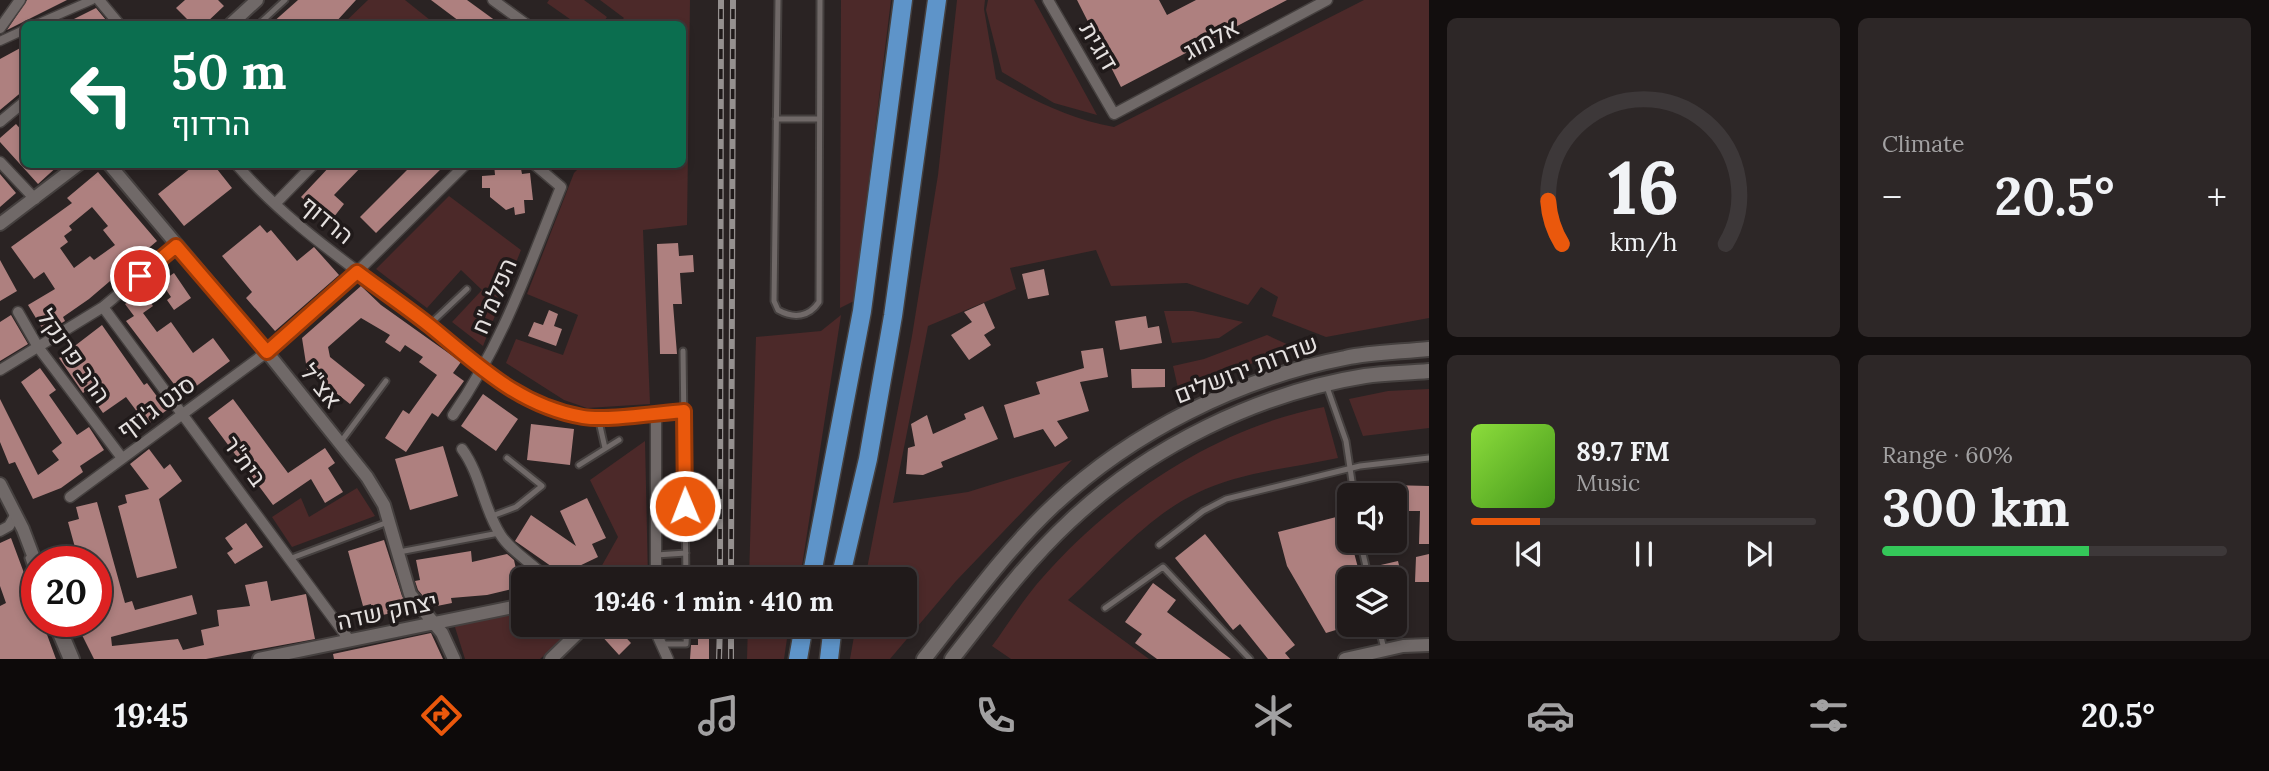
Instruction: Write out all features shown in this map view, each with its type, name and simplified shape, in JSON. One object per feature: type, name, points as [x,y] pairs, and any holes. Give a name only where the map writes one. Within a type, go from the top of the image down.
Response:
[{"type":"highway","points":[[813,567],[862,311],[901,0]]},
{"type":"highway","points":[[843,567],[868,459],[893,316],[937,0]]},
{"type":"highway","points":[[798,659],[802,637]]},
{"type":"highway","points":[[829,659],[832,637]]},
{"type":"main road","name":"שדרות ירושלים","points":[[924,659],[1030,529],[1087,477],[1129,446],[1189,412],[1267,380],[1341,358],[1429,348]]},
{"type":"main road","name":"שדרות ירושלים","points":[[952,659],[1046,544],[1121,479],[1198,432],[1274,401],[1327,385],[1368,376],[1429,371]]},
{"type":"street","points":[[0,28],[20,0]]},
{"type":"street","points":[[44,21],[92,0]]},
{"type":"street","points":[[99,0],[116,21]]},
{"type":"street","points":[[234,21],[257,0]]},
{"type":"street","points":[[493,0],[522,21]]},
{"type":"street","name":"דוגית","points":[[1048,0],[1114,114]]},
{"type":"street","name":"אלמוג","points":[[1114,114],[1326,0]]},
{"type":"street","points":[[0,41],[21,31]]},
{"type":"street","points":[[0,122],[21,104]]},
{"type":"street","points":[[0,162],[35,199]]},
{"type":"street","points":[[0,224],[75,168]]},
{"type":"street","name":"אצ\"ל","points":[[112,168],[267,352],[367,477],[389,521],[410,594],[442,633],[454,659]]},
{"type":"street","name":"הרדוף","points":[[240,168],[275,204],[357,272],[429,326],[483,372],[514,393],[544,406],[585,418],[656,413]]},
{"type":"street","points":[[275,204],[310,168]]},
{"type":"street","name":"סנט ג'וזף","points":[[70,496],[267,352],[357,272],[462,168]]},
{"type":"street","name":"הפלמ\"ח","points":[[453,415],[483,372],[503,332],[561,187],[539,168]]},
{"type":"street","points":[[0,370],[103,307],[176,246]]},
{"type":"street","name":"בית\"ר","points":[[103,307],[350,640]]},
{"type":"street","name":"הרב פרנקל","points":[[18,312],[38,347],[122,458]]},
{"type":"street","points":[[656,413],[656,567]]},
{"type":"street","points":[[462,449],[478,474],[499,533],[537,567]]},
{"type":"street","points":[[0,484],[29,546]]},
{"type":"street","points":[[0,531],[12,524],[16,514]]},
{"type":"street","name":"יצחק שדה","points":[[259,659],[511,607]]},
{"type":"street","points":[[64,637],[73,659]]},
{"type":"street","points":[[551,659],[574,637]]},
{"type":"street","points":[[657,637],[668,659]]},
{"type":"street","points":[[1345,659],[1384,649],[1429,645]]},
{"type":"lane","points":[[262,21],[285,0]]},
{"type":"lane","points":[[778,0],[774,301],[778,310],[798,316],[807,314],[819,302],[820,0]]},
{"type":"lane","points":[[776,119],[819,119]]},
{"type":"lane","points":[[429,326],[467,289]]},
{"type":"lane","points":[[683,351],[686,567]]},
{"type":"lane","points":[[340,443],[386,381]]},
{"type":"lane","points":[[1327,385],[1346,441],[1352,483]]},
{"type":"lane","points":[[656,413],[684,411]]},
{"type":"lane","points":[[598,417],[605,449]]},
{"type":"lane","points":[[579,465],[619,440]]},
{"type":"lane","points":[[492,516],[516,507],[542,486],[507,458]]},
{"type":"lane","points":[[1159,545],[1203,510],[1226,499],[1350,469],[1429,458]]},
{"type":"lane","points":[[16,514],[25,546]]},
{"type":"lane","points":[[289,559],[389,521]]},
{"type":"lane","points":[[399,552],[499,533]]},
{"type":"lane","points":[[656,555],[686,553]]},
{"type":"lane","points":[[1105,608],[1163,567],[1250,659]]},
{"type":"lane","points":[[57,637],[66,659]]},
{"type":"lane","points":[[663,645],[686,644],[686,637]]},
{"type":"lane","points":[[1381,637],[1384,649]]},
{"type":"shaded area","points":[[368,0],[405,0],[431,21],[346,21]]},
{"type":"shaded area","points":[[549,0],[584,0],[607,17],[604,21],[573,21],[547,3]]},
{"type":"shaded area","points":[[600,0],[690,0],[687,225],[643,230],[650,404],[587,408],[564,400],[506,363],[516,339],[563,355],[578,315],[527,294],[574,173],[579,168],[686,168],[686,21],[621,21],[624,18]]},
{"type":"shaded area","points":[[841,0],[891,0],[854,301],[840,308]]},
{"type":"shaded area","points":[[957,0],[985,0],[984,9],[996,79],[1053,108],[1114,127],[1364,0],[1429,0],[1429,318],[1326,337],[1272,316],[1278,297],[1261,287],[1248,305],[1187,283],[1111,286],[1096,250],[1010,268],[1016,289],[928,326],[893,503],[968,492],[1072,460],[956,581],[917,627],[917,567],[867,567],[912,336],[938,175]]},
{"type":"shaded area","points":[[988,0],[1034,0],[1097,115],[1054,103],[1002,72],[986,10]]},
{"type":"shaded area","points":[[449,196],[521,250],[483,346],[452,322],[482,290],[461,270],[427,308],[376,269]]},
{"type":"shaded area","points":[[1164,311],[1193,311],[1243,322],[1219,338],[1172,343]]},
{"type":"shaded area","points":[[841,315],[802,567],[749,567],[756,337],[821,331]]},
{"type":"shaded area","points":[[1267,335],[1291,346],[1274,356],[1178,388],[1173,366],[1204,359]]},
{"type":"shaded area","points":[[1429,389],[1429,428],[1363,436],[1349,399],[1388,391]]},
{"type":"shaded area","points":[[1324,407],[1338,458],[1248,475],[1197,493],[1145,527],[1068,600],[1149,659],[1011,659],[992,646],[1023,602],[1071,547],[1135,493],[1207,448],[1284,417]]},
{"type":"shaded area","points":[[645,441],[648,567],[601,567],[618,537],[590,480]]},
{"type":"shaded area","points":[[357,488],[375,516],[292,547],[272,517],[301,498],[309,517]]},
{"type":"shaded area","points":[[511,612],[511,637],[565,637],[540,659],[465,659],[454,624]]},
{"type":"shaded area","points":[[748,637],[787,637],[784,659],[747,659]]},
{"type":"shaded area","points":[[854,637],[909,637],[890,659],[850,659]]},
{"type":"building","points":[[27,0],[67,0],[21,21],[7,30]]},
{"type":"building","points":[[185,0],[218,0],[224,6],[208,21],[189,21],[176,8]]},
{"type":"building","points":[[298,0],[356,0],[337,21],[274,21]]},
{"type":"building","points":[[431,0],[467,0],[496,21],[459,21]]},
{"type":"building","points":[[1077,0],[1159,0],[1167,15],[1196,0],[1287,0],[1121,87]]},
{"type":"building","points":[[96,8],[106,20],[104,21],[70,21]]},
{"type":"building","points":[[21,48],[21,92],[0,110],[0,59]]},
{"type":"building","points":[[16,124],[21,130],[21,165],[0,142],[0,138]]},
{"type":"building","points":[[24,168],[56,168],[38,184]]},
{"type":"building","points":[[191,168],[216,168],[232,188],[184,226],[158,194]]},
{"type":"building","points":[[328,168],[360,168],[334,195],[344,204],[330,222],[301,197]]},
{"type":"building","points":[[409,168],[442,168],[376,233],[360,217]]},
{"type":"building","points":[[494,168],[521,168],[522,174],[530,173],[533,200],[524,200],[525,213],[515,215],[514,207],[506,210],[490,197],[490,188],[482,188],[482,176],[495,175]]},
{"type":"building","points":[[98,172],[157,241],[89,299],[63,317],[65,321],[45,333],[28,305],[55,289],[44,272],[34,279],[11,247],[72,203],[67,198]],"holes":[[[92,207],[108,226],[103,230],[115,245],[94,260],[90,256],[74,268],[60,248],[68,242],[64,236],[72,230],[69,226]]]},
{"type":"building","points":[[0,174],[16,193],[0,207]]},
{"type":"building","points":[[260,225],[267,233],[271,230],[297,261],[314,247],[339,275],[275,331],[246,298],[252,292],[222,256]]},
{"type":"building","points":[[678,243],[679,256],[693,255],[694,272],[680,273],[682,304],[673,304],[677,354],[660,354],[657,244]]},
{"type":"building","points":[[0,260],[17,291],[0,301]]},
{"type":"building","points":[[1044,269],[1049,295],[1028,299],[1022,274]]},
{"type":"building","points":[[174,273],[191,298],[174,310],[167,300],[171,297],[161,282]]},
{"type":"building","points":[[361,286],[381,305],[461,362],[453,373],[464,381],[438,417],[432,413],[406,452],[385,438],[403,410],[409,414],[437,375],[419,362],[423,357],[405,345],[400,352],[385,342],[390,335],[361,318],[328,347],[330,357],[365,385],[350,404],[307,370],[302,338]]},
{"type":"building","points":[[143,292],[153,306],[143,313],[157,332],[171,322],[193,353],[213,338],[230,361],[183,396],[126,321],[134,316],[125,304]]},
{"type":"building","points":[[984,303],[995,328],[984,335],[991,345],[969,360],[951,335],[972,322],[964,312]]},
{"type":"building","points":[[549,310],[558,314],[554,326],[562,329],[556,346],[528,336],[534,322],[543,325]]},
{"type":"building","points":[[11,315],[28,344],[0,361],[0,322]]},
{"type":"building","points":[[1146,316],[1148,328],[1159,326],[1162,343],[1120,350],[1115,321]]},
{"type":"building","points":[[102,325],[144,385],[147,383],[167,410],[147,425],[126,397],[103,413],[87,390],[83,393],[59,358]]},
{"type":"building","points":[[1103,348],[1108,377],[1080,382],[1089,411],[1057,421],[1068,438],[1055,447],[1043,429],[1014,438],[1004,405],[1040,394],[1036,382],[1084,368],[1081,351]]},
{"type":"building","points":[[40,368],[56,390],[49,395],[77,435],[89,427],[104,450],[80,466],[83,472],[61,488],[33,499],[15,462],[9,464],[0,442],[0,399],[38,475],[59,460],[52,451],[62,443],[21,382]]},
{"type":"building","points":[[1131,369],[1165,369],[1165,387],[1132,388]]},
{"type":"building","points":[[483,394],[518,419],[496,451],[461,426]]},
{"type":"building","points":[[233,399],[288,473],[325,448],[335,463],[328,468],[343,492],[325,503],[311,479],[273,505],[208,418]]},
{"type":"building","points":[[983,406],[998,439],[941,462],[943,467],[923,475],[906,474],[908,448],[915,446],[911,424],[927,415],[933,434],[966,419],[964,414]]},
{"type":"building","points":[[531,424],[574,429],[570,465],[527,460]]},
{"type":"building","points":[[443,446],[458,496],[410,510],[395,459]]},
{"type":"building","points":[[149,449],[164,469],[170,464],[182,481],[159,499],[177,568],[137,578],[118,506],[127,503],[125,495],[149,489],[130,464]]},
{"type":"building","points":[[1407,485],[1429,486],[1429,544],[1419,544],[1420,511],[1407,511]]},
{"type":"building","points":[[587,498],[606,538],[592,544],[598,557],[577,567],[552,567],[515,541],[531,515],[576,546],[560,511]]},
{"type":"building","points":[[97,502],[109,546],[75,546],[68,522],[79,519],[76,507]]},
{"type":"building","points":[[1337,517],[1337,553],[1354,553],[1358,567],[1337,567],[1337,630],[1326,633],[1287,566],[1278,532]]},
{"type":"building","points":[[246,523],[263,547],[235,564],[227,553],[233,549],[225,538]]},
{"type":"building","points":[[1205,534],[1295,645],[1285,653],[1290,659],[1268,659],[1240,624],[1233,630],[1175,558]]},
{"type":"building","points":[[11,538],[21,565],[21,637],[48,637],[56,659],[0,659],[0,606],[6,603],[0,586],[0,543]]},
{"type":"building","points":[[384,540],[402,596],[411,609],[373,617],[371,604],[363,606],[348,551]]},
{"type":"building","points":[[471,551],[472,562],[507,554],[514,560],[516,567],[511,567],[511,589],[487,595],[451,598],[452,603],[432,607],[418,590],[415,581],[420,580],[416,560]]},
{"type":"building","points":[[1429,554],[1429,582],[1415,582],[1416,557]]},
{"type":"building","points":[[112,556],[125,603],[132,601],[135,610],[192,595],[197,614],[112,637]]},
{"type":"building","points":[[1398,561],[1399,567],[1372,567]]},
{"type":"building","points":[[267,581],[271,601],[306,594],[315,639],[206,659],[94,659],[83,637],[111,637],[112,646],[178,639],[183,650],[204,645],[201,630],[219,626],[217,610],[250,606],[245,585]]},
{"type":"building","points":[[1153,583],[1176,600],[1167,612],[1231,659],[1157,659],[1135,643],[1142,634],[1125,622]]},
{"type":"building","points":[[431,633],[443,659],[334,659],[333,654]]},
{"type":"building","points":[[603,637],[625,637],[631,643],[619,655]]},
{"type":"building","points":[[698,637],[709,637],[709,659],[690,659],[691,645],[698,645]]},
{"type":"railway","points":[[720,567],[721,0]]},
{"type":"railway","points":[[731,567],[733,0]]},
{"type":"railway","points":[[719,659],[720,637]]},
{"type":"railway","points":[[731,637],[731,659]]},
{"type":"route","points":[[140,276],[176,246],[267,352],[357,272],[429,326],[483,372],[514,393],[544,406],[585,418],[684,411],[685,506]]}]
